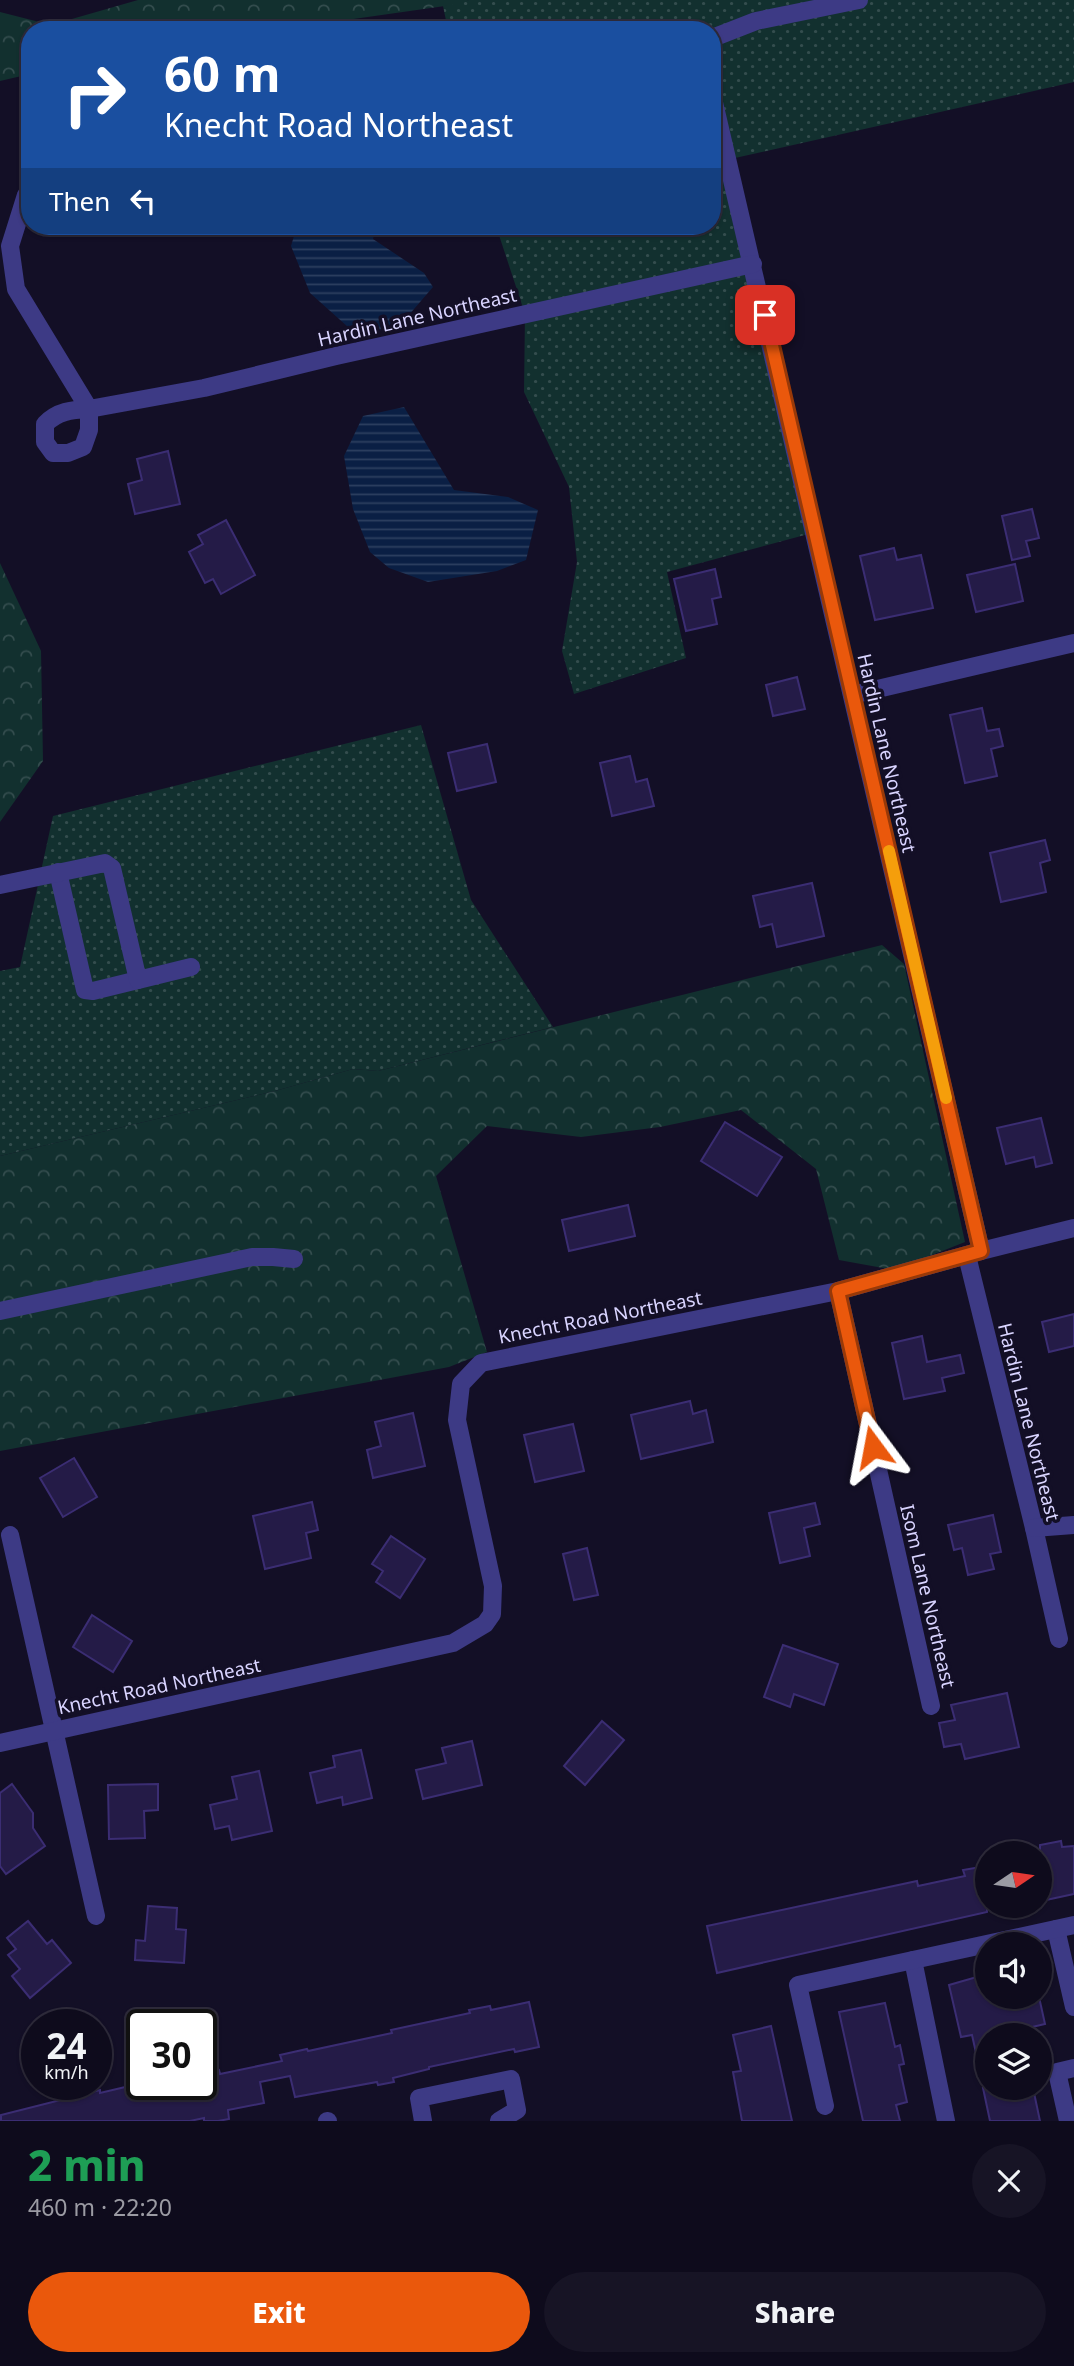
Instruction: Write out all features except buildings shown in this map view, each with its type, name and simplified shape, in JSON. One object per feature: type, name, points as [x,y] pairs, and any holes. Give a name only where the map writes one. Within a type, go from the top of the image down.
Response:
[{"type":"street","points":[[721,35],[755,21],[859,0]]},
{"type":"street","name":"Hardin Lane Northeast","points":[[721,131],[852,695],[1059,1639]]},
{"type":"street","name":"Hardin Lane Northeast","points":[[21,211],[10,246],[16,289],[89,409],[204,388],[336,356],[753,264]]},
{"type":"street","points":[[852,695],[1074,643]]},
{"type":"street","points":[[0,885],[105,863],[112,869],[138,980]]},
{"type":"street","points":[[58,872],[85,990],[191,967]]},
{"type":"street","name":"Knecht Road Northeast","points":[[0,1743],[453,1643],[485,1624],[492,1615],[493,1586],[457,1420],[461,1384],[481,1363],[838,1291],[1074,1228]]},
{"type":"street","points":[[0,1311],[252,1257],[294,1259]]},
{"type":"street","name":"Isom Lane Northeast","points":[[838,1291],[931,1706]]},
{"type":"street","points":[[1034,1528],[1074,1525]]},
{"type":"street","points":[[10,1535],[96,1916]]},
{"type":"street","points":[[825,2106],[798,1985],[1074,1925]]},
{"type":"street","points":[[1056,1929],[1074,2007]]},
{"type":"street","points":[[913,1960],[946,2121]]},
{"type":"street","points":[[1068,2121],[1057,2072],[1074,2068]]},
{"type":"street","points":[[424,2121],[419,2098],[512,2079],[517,2110],[499,2121]]},
{"type":"green space","points":[[138,0],[469,0],[459,4],[339,21],[65,21]]},
{"type":"green space","points":[[469,0],[1074,0],[1074,82],[735,158],[816,532],[667,572],[686,658],[574,694],[562,651],[577,562],[569,487],[524,392],[525,314],[499,235],[721,235],[721,21],[446,21],[443,6]]},
{"type":"green space","points":[[0,12],[35,21],[21,21],[21,76],[0,81]]},
{"type":"green space","points":[[0,563],[41,651],[43,761],[0,822]]},
{"type":"green space","points":[[421,725],[471,900],[553,1027],[378,1071],[353,1069],[275,1091],[0,1156],[0,971],[20,967],[53,816]]},
{"type":"green space","points":[[882,945],[904,964],[965,1242],[894,1270],[839,1260],[816,1169],[741,1110],[660,1127],[581,1137],[487,1126],[436,1176],[487,1352],[449,1367],[0,1451],[0,1156],[275,1091],[353,1069],[378,1071]]},
{"type":"water","points":[[294,235],[374,235],[373,239],[424,273],[433,287],[408,316],[377,331],[348,327],[310,293],[291,246]]},
{"type":"water","points":[[404,407],[454,490],[508,497],[538,510],[526,560],[497,571],[428,582],[389,568],[370,552],[353,509],[344,456],[363,416]]},
{"type":"slow traffic","points":[[889,851],[946,1098]]},
{"type":"route","points":[[765,315],[981,1251],[838,1291],[873,1447]]}]
